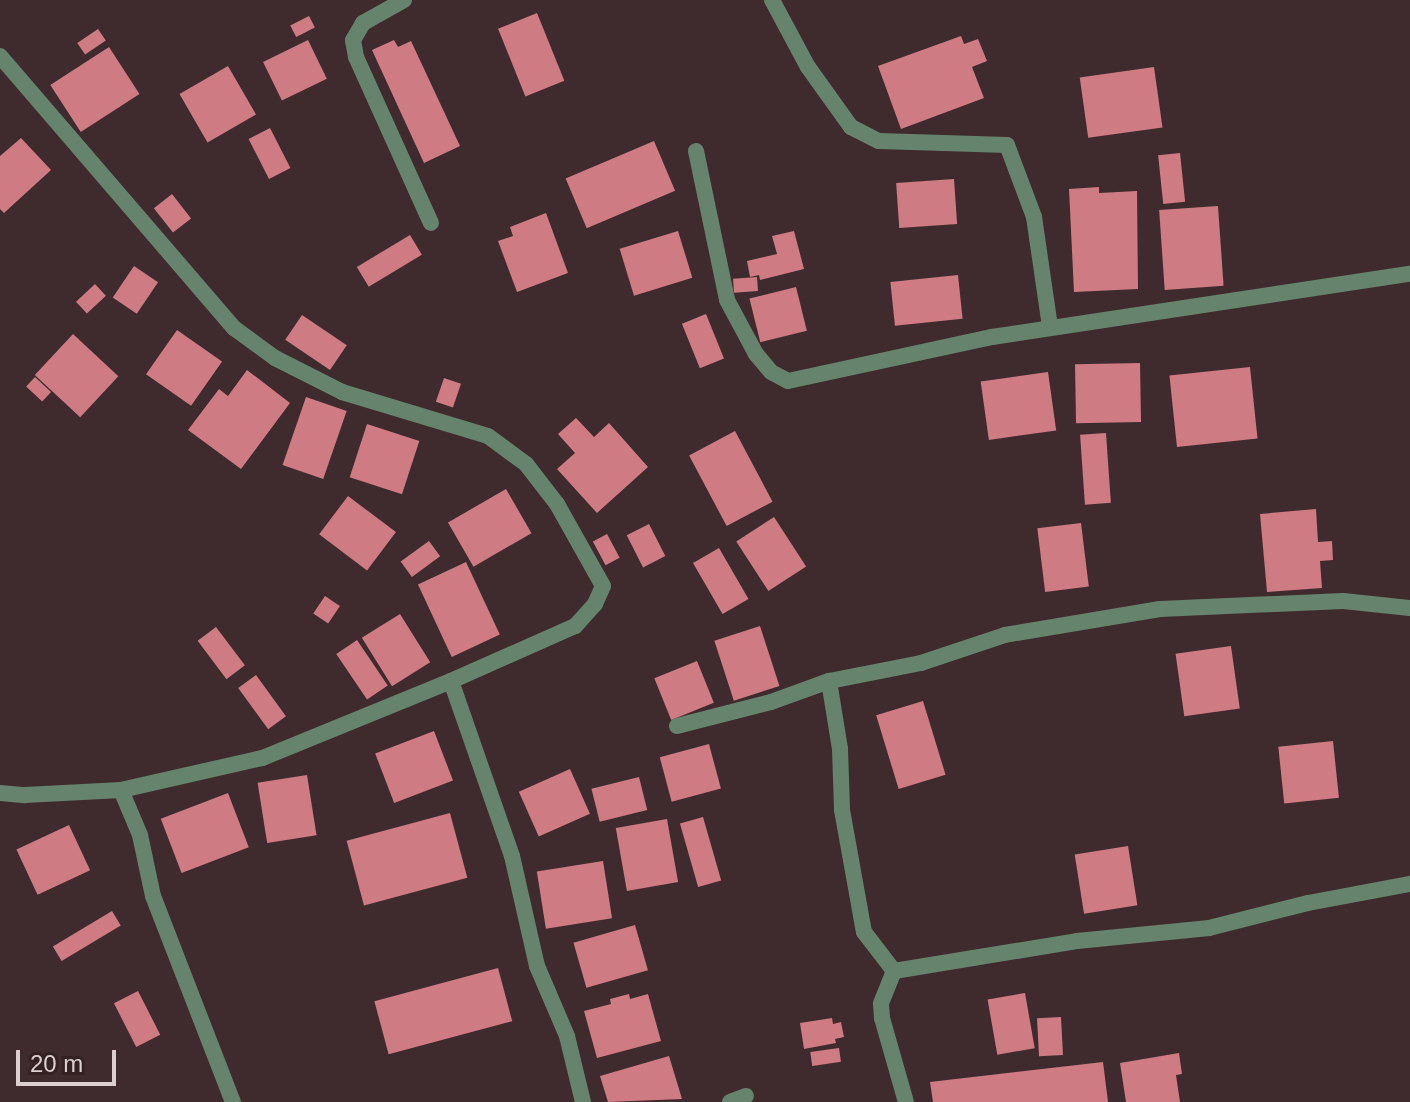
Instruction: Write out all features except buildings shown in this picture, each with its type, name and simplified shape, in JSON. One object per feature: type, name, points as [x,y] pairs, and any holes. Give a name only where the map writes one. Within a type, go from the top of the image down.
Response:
[{"type":"street","points":[[404,0],[363,23],[353,40],[356,57],[431,223]]},
{"type":"street","points":[[772,0],[808,67],[851,127],[879,141],[1007,145],[1034,217],[1050,327]]},
{"type":"street","points":[[0,56],[234,328],[275,358],[342,392],[488,436],[526,464],[557,504],[603,586],[595,604],[575,626],[451,681],[262,758],[121,790],[25,795],[0,793]]},
{"type":"street","points":[[696,151],[727,300],[756,354],[771,372],[788,381],[1050,327],[1410,274]]},
{"type":"street","points":[[677,726],[771,702],[829,681],[921,663],[1005,635],[1160,609],[1343,601],[1410,608]]},
{"type":"street","points":[[451,681],[512,856],[537,966],[567,1036],[583,1102]]},
{"type":"street","points":[[829,681],[840,749],[842,810],[864,932],[894,971]]},
{"type":"street","points":[[121,790],[140,835],[153,896],[202,1029],[233,1102]]},
{"type":"street","points":[[894,971],[1046,945],[1209,928],[1308,903],[1410,884]]},
{"type":"street","points":[[894,971],[881,1004],[882,1018],[906,1102]]}]
